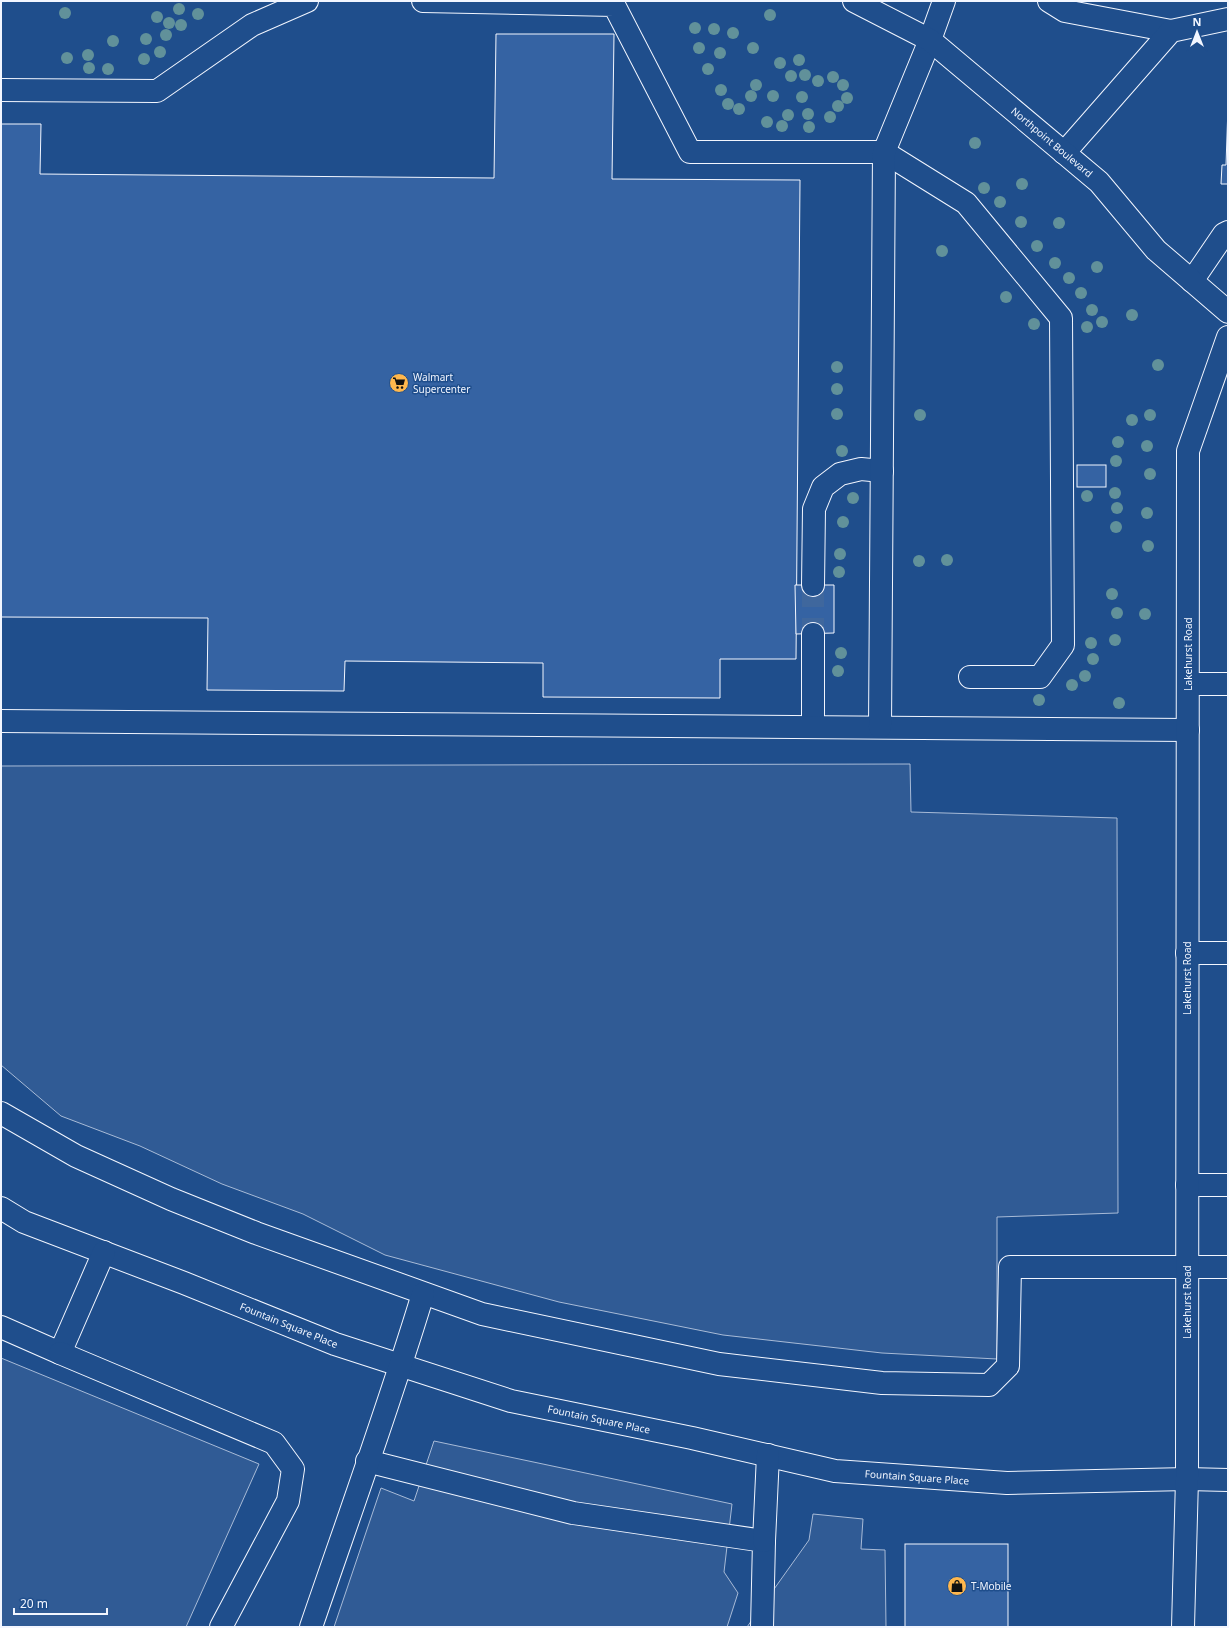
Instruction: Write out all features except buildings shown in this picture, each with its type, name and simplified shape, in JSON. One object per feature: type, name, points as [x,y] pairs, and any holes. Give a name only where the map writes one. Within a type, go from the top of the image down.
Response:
[{"type":"street","points":[[1,90],[157,91],[252,26],[307,1]]},
{"type":"street","points":[[423,1],[614,5],[690,152],[884,152],[966,203],[1061,318],[1063,645],[1040,677],[970,677]]},
{"type":"street","name":"Northpoint Boulevard","points":[[854,1],[930,40],[1099,182],[1156,250],[1228,312]]},
{"type":"street","points":[[880,727],[884,152],[930,40],[944,1]]},
{"type":"street","points":[[1049,1],[1065,11],[1171,31],[1228,19]]},
{"type":"street","points":[[1064,153],[1171,31]]},
{"type":"street","points":[[1192,281],[1224,234],[1228,232]]},
{"type":"street","name":"Lakehurst Road","points":[[1184,1627],[1188,1479],[1188,451],[1228,337]]},
{"type":"street","points":[[813,586],[814,509],[823,487],[840,474],[861,469],[882,471]]},
{"type":"street","points":[[813,634],[813,726]]},
{"type":"street","points":[[1188,684],[1228,684]]},
{"type":"street","points":[[1,721],[1188,730]]},
{"type":"street","points":[[1188,953],[1228,953]]},
{"type":"street","points":[[1,1113],[76,1156],[171,1200],[256,1234],[424,1294],[482,1314],[719,1364],[882,1383],[989,1385],[1008,1366],[1010,1267],[1228,1267]]},
{"type":"street","points":[[1188,1185],[1228,1186]]},
{"type":"street","name":"Fountain Square Place","points":[[1,1208],[24,1222],[184,1283],[335,1344],[511,1401],[768,1455],[835,1471],[1007,1483],[1188,1479],[1228,1480]]},
{"type":"street","points":[[60,1353],[104,1252]]},
{"type":"street","points":[[311,1627],[367,1462],[402,1366],[424,1294]]},
{"type":"street","points":[[1,1327],[274,1443],[293,1469],[288,1501],[222,1627]]},
{"type":"street","points":[[762,1627],[768,1455]]},
{"type":"street","points":[[367,1462],[573,1513],[764,1541]]},
{"type":"shaded area","points":[[910,764],[911,812],[1117,818],[1118,1213],[997,1217],[997,1359],[882,1353],[723,1335],[559,1302],[385,1255],[303,1214],[222,1184],[140,1146],[61,1116],[1,1065],[1,766]]},
{"type":"shaded area","points":[[1,1358],[259,1464],[186,1627],[1,1627]]},
{"type":"shaded area","points":[[434,1441],[732,1504],[724,1572],[738,1593],[727,1627],[334,1627],[381,1488],[414,1501]]},
{"type":"shaded area","points":[[813,1514],[863,1519],[861,1549],[885,1550],[886,1627],[747,1627],[809,1540]]},
{"type":"tunnel","points":[[813,585],[813,634]]},
{"type":"place","name":"Walmart Supercenter","points":[[399,383]]},
{"type":"place","name":"T-Mobile","points":[[957,1586]]}]
